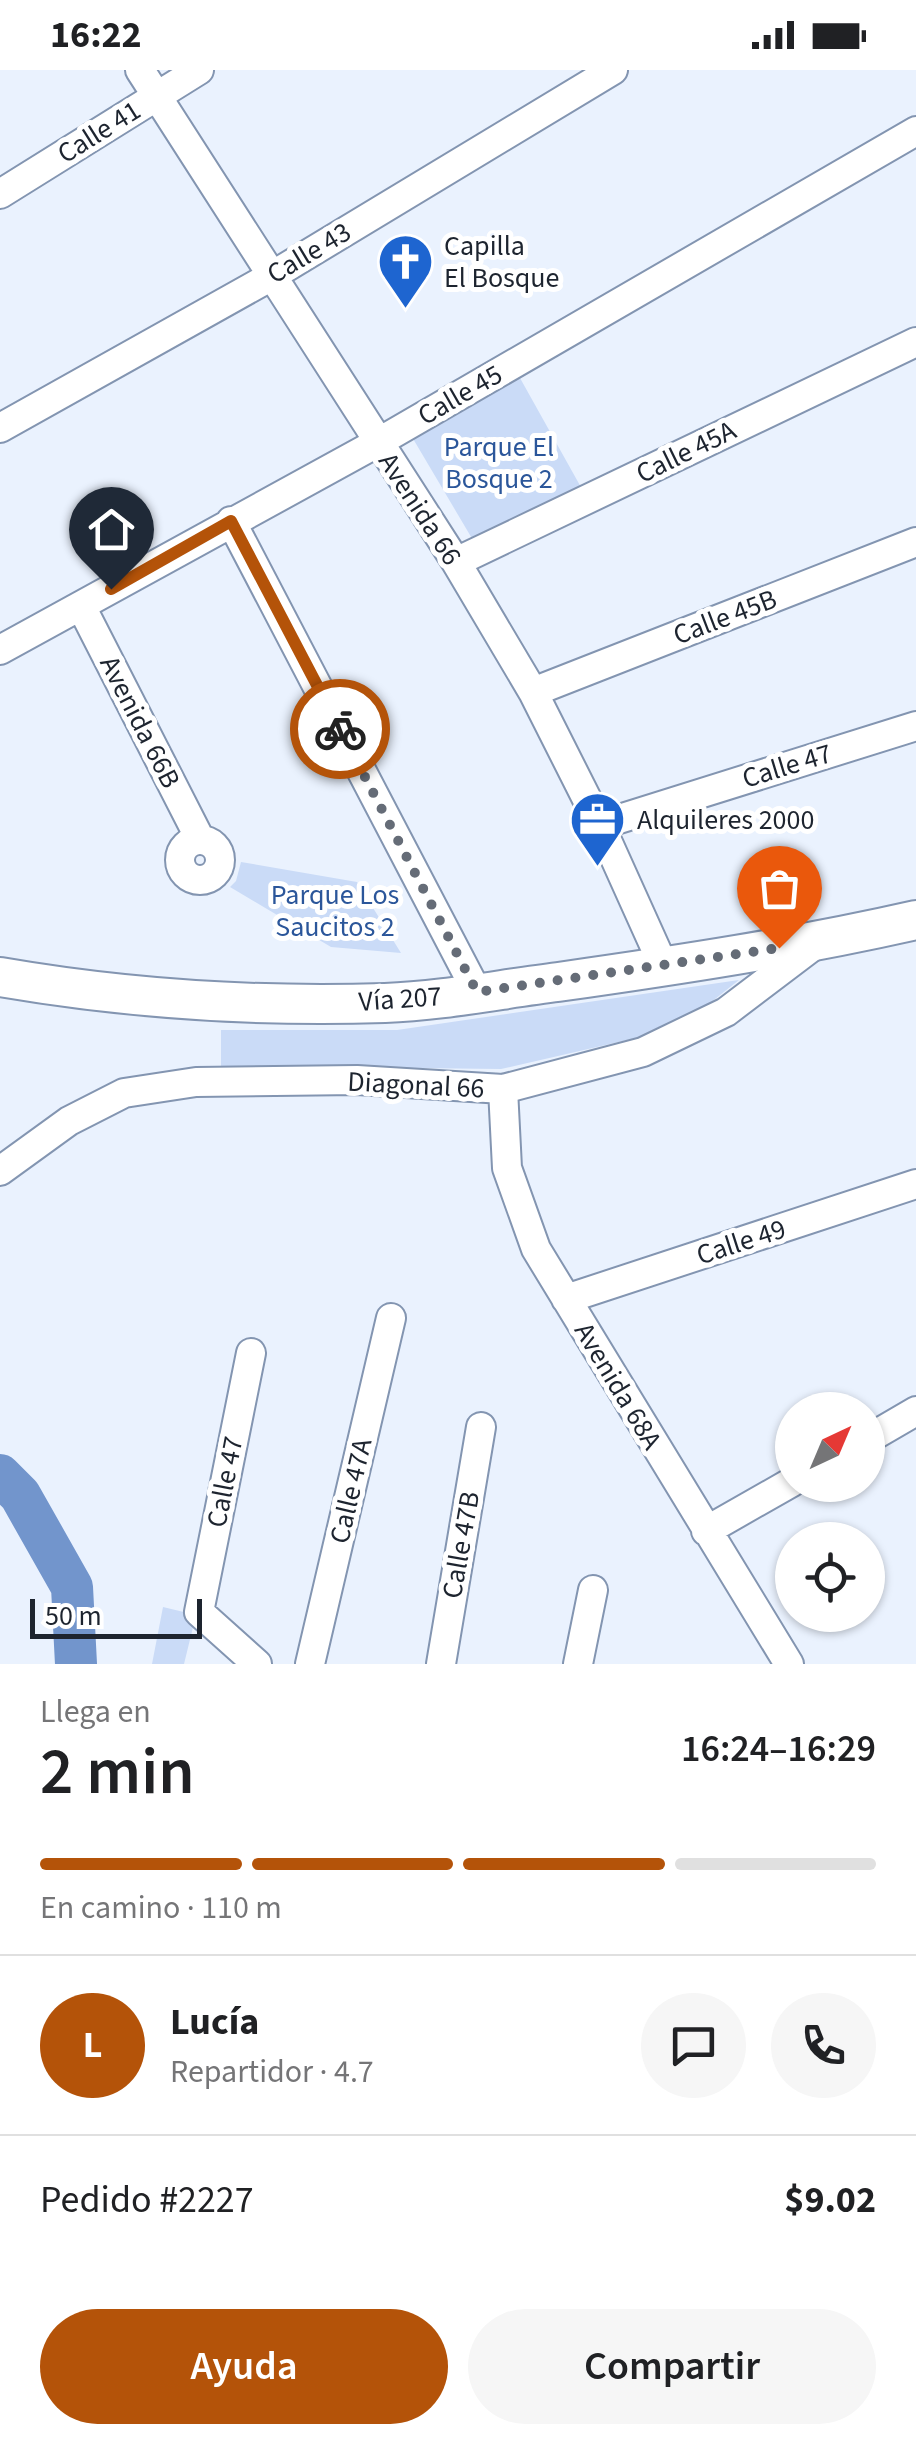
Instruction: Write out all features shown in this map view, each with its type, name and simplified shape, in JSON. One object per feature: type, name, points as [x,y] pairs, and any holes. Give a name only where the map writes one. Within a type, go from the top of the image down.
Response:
[{"type":"main road","name":"Vía 207","points":[[0,976],[102,993],[239,1003],[388,1003],[664,967],[818,942],[916,920]]},
{"type":"street","name":"Avenida 66","points":[[140,70],[456,562],[533,692],[600,825],[664,967]]},
{"type":"street","name":"Calle 41","points":[[0,194],[199,70]]},
{"type":"street","name":"Calle 43","points":[[0,428],[270,277],[612,70]]},
{"type":"street","name":"Calle 45","points":[[0,650],[377,444],[916,131]]},
{"type":"street","name":"Calle 45A","points":[[456,562],[916,342]]},
{"type":"street","points":[[231,521],[477,992]]},
{"type":"street","name":"Calle 45B","points":[[533,692],[916,542]]},
{"type":"street","name":"Avenida 66B","points":[[80,606],[200,839]]},
{"type":"street","name":"Calle 47","points":[[600,825],[916,726]]},
{"type":"street","name":"Diagonal 66","points":[[0,1171],[69,1121],[124,1093],[196,1082],[357,1080],[502,1088],[643,1052],[726,1012],[818,942]]},
{"type":"street","name":"Avenida 68A","points":[[502,1088],[507,1168],[536,1250],[789,1664]]},
{"type":"street","name":"Calle 49","points":[[566,1299],[916,1184]]},
{"type":"street","name":"Calle 47A","points":[[310,1664],[392,1318]]},
{"type":"street","name":"Calle 47","points":[[250,1353],[200,1612],[257,1664]]},
{"type":"street","points":[[885,1429],[916,1411]]},
{"type":"street","name":"Calle 47B","points":[[441,1664],[481,1427]]},
{"type":"street","points":[[706,1531],[775,1492]]},
{"type":"street","points":[[578,1664],[592,1590]]},
{"type":"green space","name":"Parque El Bosque 2","points":[[520,378],[587,498],[480,552],[412,437]]},
{"type":"green space","name":"Parque Los Saucitos 2","points":[[241,862],[357,882],[401,953],[331,947],[230,887],[236,881]]},
{"type":"green space","points":[[739,980],[710,1003],[636,1038],[501,1069],[221,1066],[221,1030],[397,1030]]},
{"type":"green space","points":[[163,1607],[196,1615],[184,1664],[152,1664]]},
{"type":"waterway","points":[[0,1475],[20,1495],[72,1587],[76,1664]]},
{"type":"way so far","points":[[340,729],[477,992],[779,948]]},
{"type":"place","name":"Capilla El Bosque","points":[[405,311]]},
{"type":"place","name":"Alquileres 2000","points":[[598,869]]},
{"type":"route","points":[[111,589],[231,521],[340,729]]}]
